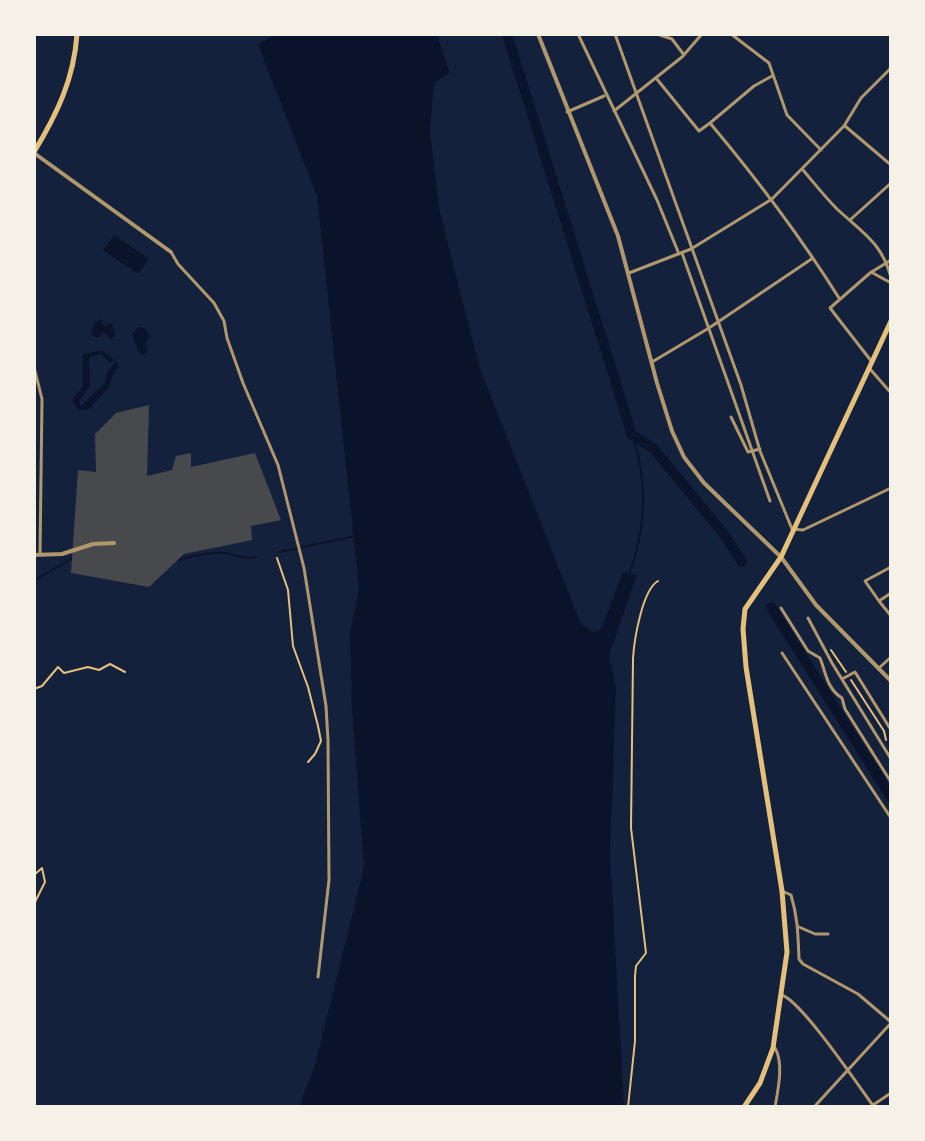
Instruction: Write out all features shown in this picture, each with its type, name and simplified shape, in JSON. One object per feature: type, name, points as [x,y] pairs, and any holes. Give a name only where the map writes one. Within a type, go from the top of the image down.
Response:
[{"type":"main road","points":[[34,152],[64,96],[77,35]]},
{"type":"main road","points":[[744,1107],[760,1083],[773,1048],[787,952],[782,891],[743,629],[749,600],[781,557],[891,321]]},
{"type":"street","points":[[69,34],[77,35]]},
{"type":"street","points":[[538,34],[618,236],[672,431],[684,457],[704,483],[781,557],[816,605],[891,681]]},
{"type":"street","points":[[578,34],[681,254],[770,501]]},
{"type":"street","points":[[615,34],[749,407],[760,449],[792,529],[803,530],[891,488]]},
{"type":"street","points":[[657,34],[672,39],[684,55]]},
{"type":"street","points":[[614,111],[684,55],[702,34]]},
{"type":"street","points":[[731,34],[769,63],[787,115],[821,150]]},
{"type":"street","points":[[629,273],[691,249],[772,199],[844,126],[861,98],[891,68]]},
{"type":"street","points":[[656,78],[699,131],[754,86],[772,76]]},
{"type":"street","points":[[567,112],[605,95]]},
{"type":"street","points":[[710,123],[772,199],[839,298]]},
{"type":"street","points":[[844,126],[891,165]]},
{"type":"street","points":[[34,152],[171,252],[214,303],[224,321],[243,383],[278,465],[312,609],[328,740],[329,880],[318,977]]},
{"type":"street","points":[[803,170],[835,207],[876,245],[889,261],[891,277]]},
{"type":"street","points":[[850,220],[891,183]]},
{"type":"street","points":[[652,362],[813,258]]},
{"type":"street","points":[[889,261],[871,272],[830,308],[891,393]]},
{"type":"street","points":[[871,272],[891,283]]},
{"type":"street","points":[[34,367],[42,399],[37,555],[62,554],[83,546],[114,543]]},
{"type":"street","points":[[731,417],[748,452],[760,449]]},
{"type":"street","points":[[891,567],[865,581],[891,616]]},
{"type":"street","points":[[879,601],[891,593]]},
{"type":"street","points":[[781,608],[808,651],[820,658],[825,678],[845,702],[845,709],[891,782]]},
{"type":"street","points":[[808,618],[891,759]]},
{"type":"street","points":[[782,653],[891,818]]},
{"type":"street","points":[[879,669],[891,657]]},
{"type":"street","points":[[842,679],[855,672],[891,730]]},
{"type":"street","points":[[782,891],[791,895],[799,927],[799,959],[803,964],[858,994],[891,1022],[814,1107]]},
{"type":"street","points":[[799,927],[815,934],[828,934]]},
{"type":"street","points":[[782,995],[787,996],[805,1016],[874,1106],[891,1093]]},
{"type":"street","points":[[773,1048],[778,1054],[779,1069],[775,1107]]},
{"type":"path","points":[[277,558],[288,590],[293,646],[308,687],[321,741],[308,762]]},
{"type":"path","points":[[628,1107],[635,1041],[636,966],[646,953],[631,828],[633,659],[635,636],[650,588],[658,581]]},
{"type":"path","points":[[827,644],[884,731],[887,743]]},
{"type":"path","points":[[35,690],[58,667],[64,673],[88,667],[99,670],[110,664],[125,672]]},
{"type":"path","points":[[34,875],[42,868],[45,882],[34,904]]},
{"type":"water","points":[[275,34],[437,34],[450,73],[434,83],[430,132],[439,208],[480,369],[581,624],[593,632],[601,629],[623,572],[637,575],[609,655],[616,688],[610,855],[624,1107],[299,1107],[316,1062],[364,867],[352,710],[350,632],[359,588],[317,196],[258,45]]},
{"type":"water","points":[[114,235],[149,259],[138,274],[103,250]]},
{"type":"water","points":[[101,319],[104,326],[112,323],[116,336],[110,339],[104,332],[98,338],[91,335],[95,322]]},
{"type":"water","points":[[138,327],[145,328],[150,336],[146,343],[148,351],[144,355],[139,353],[132,334]]},
{"type":"water","points":[[101,350],[114,359],[111,363],[100,354],[89,358],[90,386],[79,402],[81,406],[105,383],[107,373],[116,361],[119,367],[112,376],[110,386],[88,410],[78,410],[72,400],[83,386],[83,355]]},
{"type":"building","points":[[149,405],[147,476],[172,470],[176,456],[191,453],[191,467],[255,453],[281,520],[251,526],[252,540],[184,554],[149,587],[71,573],[78,470],[96,472],[95,434],[116,413]]},
{"type":"waterway","points":[[507,34],[632,435],[653,448],[723,533],[742,562]]},
{"type":"waterway","points":[[629,574],[639,540],[643,505],[641,470],[632,435]]},
{"type":"waterway","points":[[279,552],[356,536]]},
{"type":"waterway","points":[[176,560],[218,553],[256,557]]},
{"type":"waterway","points":[[34,581],[74,557]]},
{"type":"waterway","points":[[771,607],[891,797]]}]
